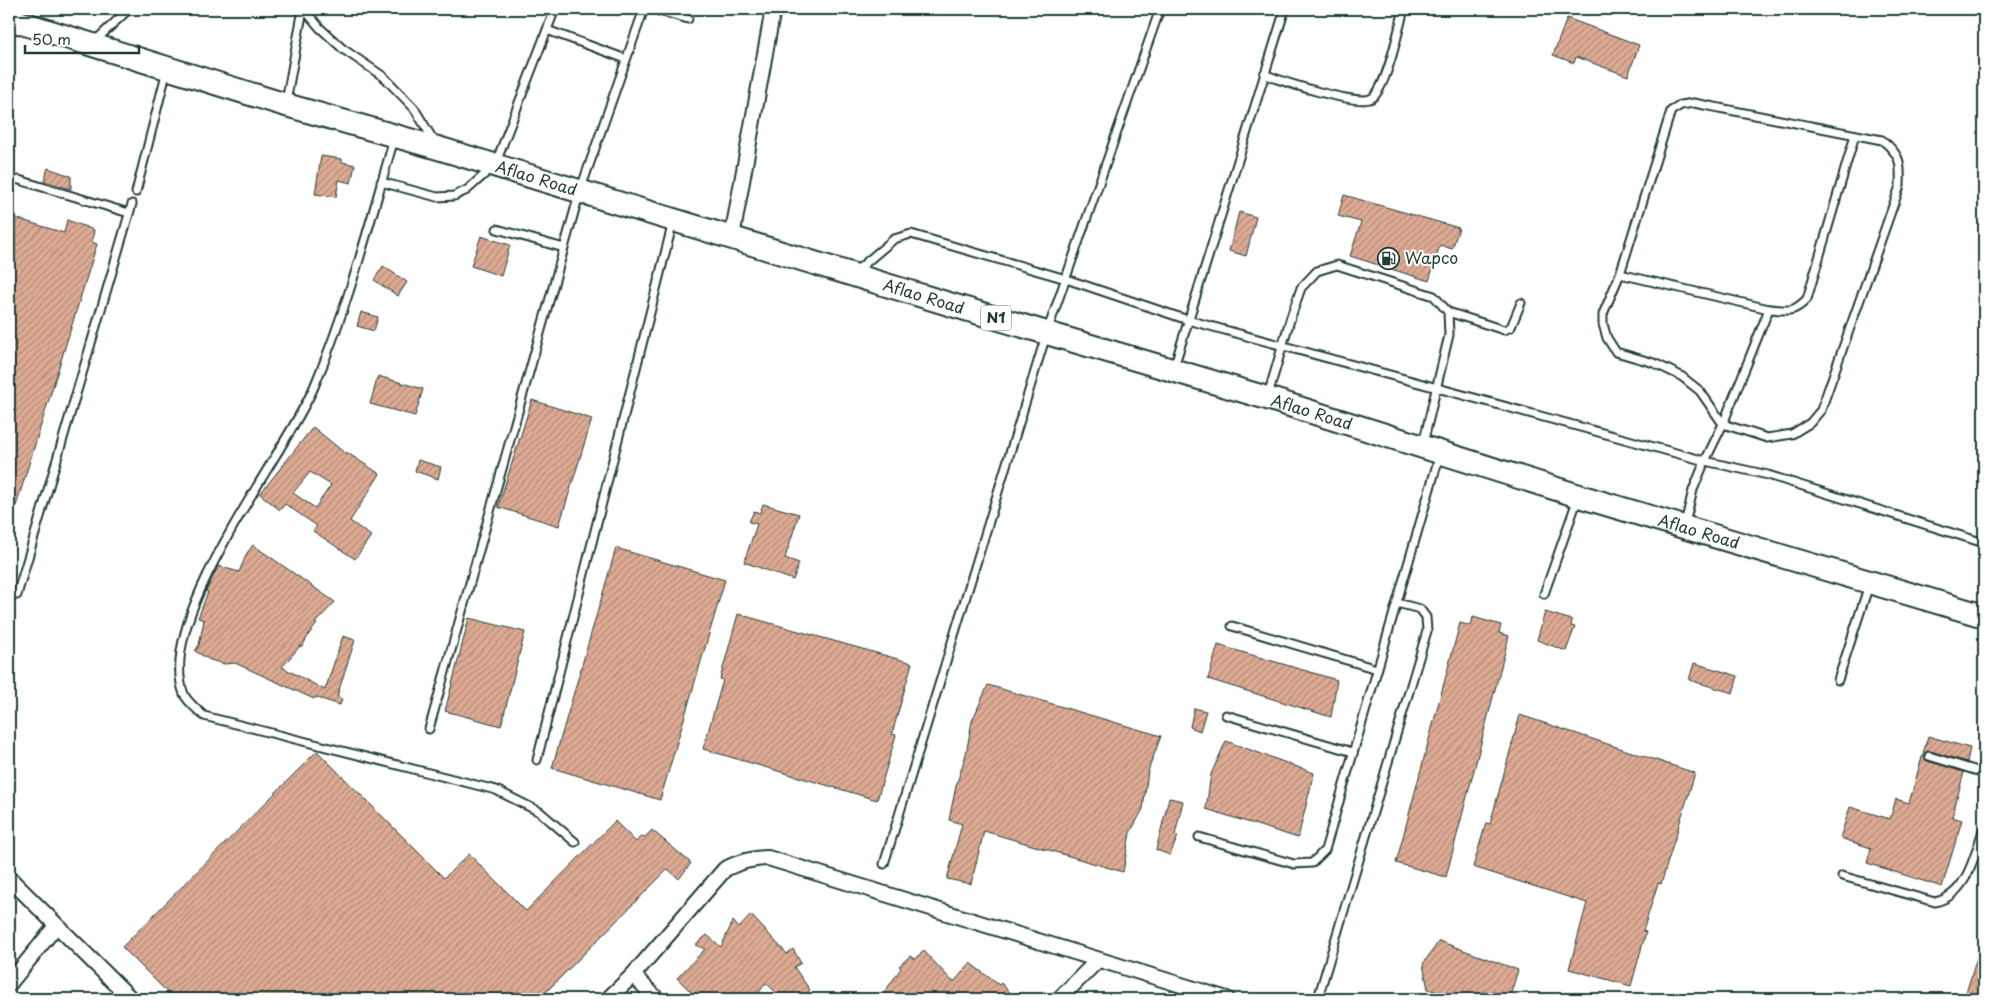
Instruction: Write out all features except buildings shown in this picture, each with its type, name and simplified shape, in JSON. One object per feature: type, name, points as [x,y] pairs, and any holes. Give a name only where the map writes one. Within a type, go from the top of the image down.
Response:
[{"type":"highway","name":"Aflao Road","points":[[9,19],[286,105],[438,148],[1173,369],[1579,496],[1984,616]]},
{"type":"street","points":[[732,236],[773,9]]},
{"type":"street","points":[[608,999],[633,975],[724,869],[740,861],[768,858],[1227,999]]},
{"type":"street","points":[[9,878],[131,999]]},
{"type":"street","points":[[9,984],[56,926]]},
{"type":"street","points":[[1059,999],[1098,960]]},
{"type":"street","points":[[633,975],[657,999]]},
{"type":"lane","points":[[92,44],[130,9]]},
{"type":"lane","points":[[286,105],[304,9]]},
{"type":"lane","points":[[304,9],[320,28],[343,49],[384,77],[414,108],[438,148]]},
{"type":"lane","points":[[381,182],[437,197],[454,196],[468,190],[494,165],[555,9]]},
{"type":"lane","points":[[430,729],[580,191],[644,9]]},
{"type":"lane","points":[[652,9],[688,19]]},
{"type":"lane","points":[[884,864],[1046,332],[1160,9]]},
{"type":"lane","points":[[1173,369],[1285,9]]},
{"type":"lane","points":[[1264,74],[1328,94],[1361,101],[1371,100],[1378,92],[1389,65],[1404,9]]},
{"type":"lane","points":[[547,30],[626,59]]},
{"type":"lane","points":[[136,192],[168,67]]},
{"type":"lane","points":[[1694,102],[1882,140],[1894,150],[1901,165],[1900,186],[1821,410],[1810,424],[1792,434],[1767,438],[1723,424],[1700,391],[1682,376],[1654,363],[1616,352],[1607,338],[1603,324],[1603,314],[1620,274],[1671,112],[1681,105],[1694,102]]},
{"type":"lane","points":[[1620,274],[1769,309],[1789,311],[1798,308],[1807,299],[1855,135]]},
{"type":"lane","points":[[395,136],[355,274],[313,388],[204,580],[181,648],[179,674],[184,696],[204,716],[496,790],[540,812],[575,842]]},
{"type":"lane","points":[[19,180],[129,213]]},
{"type":"lane","points":[[17,594],[132,204]]},
{"type":"lane","points":[[537,760],[674,219]]},
{"type":"lane","points":[[497,228],[564,248]]},
{"type":"lane","points":[[852,274],[894,238],[911,234],[1066,279],[1188,320],[1705,461],[1768,476],[1984,543]]},
{"type":"lane","points":[[1267,398],[1301,288],[1317,271],[1338,265],[1434,296],[1448,312],[1504,330],[1512,327],[1521,303]]},
{"type":"lane","points":[[1685,526],[1694,490],[1705,461],[1723,424],[1769,309]]},
{"type":"lane","points":[[1199,837],[1294,864],[1312,863],[1325,850],[1396,603],[1431,450],[1437,387],[1449,335],[1448,312]]},
{"type":"lane","points":[[1544,594],[1579,496]]},
{"type":"lane","points":[[1838,680],[1870,582]]},
{"type":"lane","points":[[1318,998],[1427,631],[1426,617],[1420,609],[1396,603]]},
{"type":"lane","points":[[1232,626],[1378,669]]},
{"type":"lane","points":[[1226,715],[1353,752]]},
{"type":"lane","points":[[1929,756],[1984,773]]},
{"type":"lane","points":[[1842,876],[1935,902],[1941,901],[1954,894],[1960,888],[1971,865],[1984,828]]},
{"type":"place","name":"Wapco","points":[[1389,258]]}]
